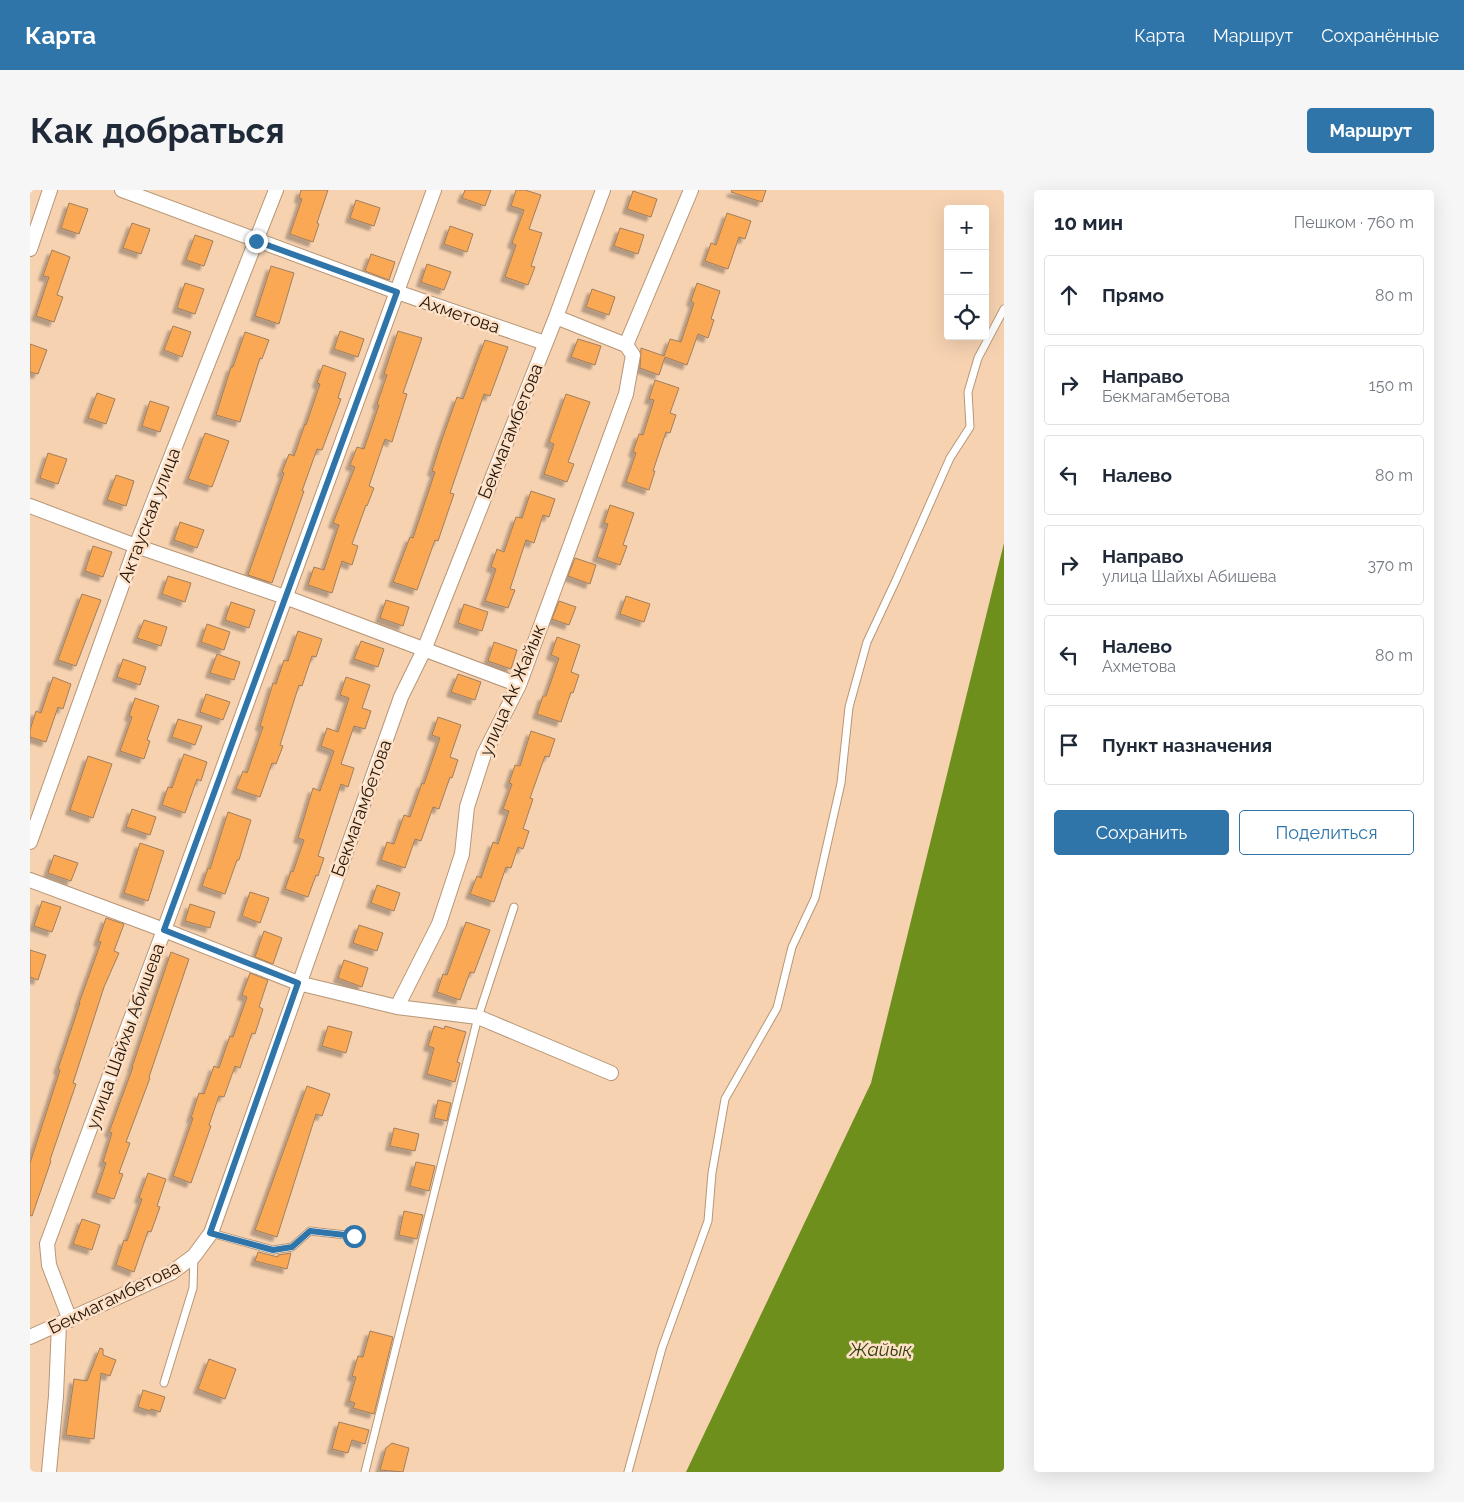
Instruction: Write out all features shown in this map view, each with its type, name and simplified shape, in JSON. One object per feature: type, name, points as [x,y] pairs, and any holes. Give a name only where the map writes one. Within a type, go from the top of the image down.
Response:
[{"type":"street","points":[[30,249],[50,190]]},
{"type":"street","name":"Ахметова","points":[[122,190],[256,241],[545,343]]},
{"type":"street","name":"Актауская улица","points":[[30,842],[136,546],[276,190]]},
{"type":"street","name":"улица Шайхы Абишева","points":[[65,1322],[49,1265],[47,1244],[164,930],[434,190]]},
{"type":"street","name":"Бекмагамбетова","points":[[30,1337],[171,1273],[194,1256],[210,1233],[401,697],[424,650],[556,317],[603,190]]},
{"type":"street","points":[[556,317],[626,345],[691,190]]},
{"type":"street","name":"улица Ак Жайык","points":[[397,1007],[439,924],[462,854],[467,807],[484,754],[519,685],[626,394],[633,355],[626,345]]},
{"type":"street","points":[[30,506],[136,546],[285,597],[519,685]]},
{"type":"street","points":[[30,880],[298,983],[397,1007],[478,1017],[610,1073]]},
{"type":"street","points":[[49,1472],[65,1322]]},
{"type":"lane","points":[[628,1472],[662,1348],[708,1221],[712,1173],[725,1099],[777,1008],[792,946],[815,898],[841,783],[849,706],[867,642],[898,578],[950,458],[970,427],[968,392],[970,383],[978,358],[1004,309]]},
{"type":"lane","points":[[365,1472],[478,1017],[514,907]]},
{"type":"lane","points":[[210,1233],[273,1250],[292,1247],[310,1231],[354,1236]]},
{"type":"lane","points":[[164,1382],[193,1288],[194,1256]]},
{"type":"water","name":"Жайық","points":[[1004,543],[1004,1472],[686,1472],[871,1083]]},
{"type":"building","points":[[301,190],[328,190],[313,242],[290,234],[302,199],[299,198]]},
{"type":"building","points":[[465,190],[491,190],[485,206],[462,198]]},
{"type":"building","points":[[516,190],[525,190],[541,195],[529,229],[542,233],[531,266],[535,267],[528,285],[505,277],[516,245],[512,243],[524,210],[511,206]]},
{"type":"building","points":[[732,190],[766,190],[762,202],[731,192]]},
{"type":"building","points":[[633,191],[657,199],[651,217],[627,209]]},
{"type":"building","points":[[356,200],[380,208],[374,226],[350,218]]},
{"type":"building","points":[[69,203],[88,209],[79,234],[61,228]]},
{"type":"building","points":[[727,213],[751,221],[745,239],[739,237],[728,269],[705,261],[711,243],[716,245]]},
{"type":"building","points":[[132,223],[150,229],[141,254],[123,248]]},
{"type":"building","points":[[450,226],[473,234],[467,252],[444,244]]},
{"type":"building","points":[[620,228],[644,235],[638,254],[614,246]]},
{"type":"building","points":[[195,235],[213,241],[204,266],[186,260]]},
{"type":"building","points":[[52,250],[70,257],[57,295],[63,297],[54,322],[36,316],[49,277],[43,276]]},
{"type":"building","points":[[371,254],[395,262],[389,280],[365,271]]},
{"type":"building","points":[[427,264],[451,272],[444,290],[421,282]]},
{"type":"building","points":[[271,266],[294,273],[279,324],[255,316]]},
{"type":"building","points":[[185,283],[204,289],[195,314],[177,308]]},
{"type":"building","points":[[697,283],[720,291],[711,319],[714,320],[708,338],[698,334],[687,365],[665,357],[659,375],[640,368],[641,348],[664,356],[670,339],[681,342],[694,303],[691,301]]},
{"type":"building","points":[[592,289],[615,297],[609,315],[586,307]]},
{"type":"building","points":[[173,326],[191,332],[182,357],[164,350]]},
{"type":"building","points":[[340,331],[364,339],[358,357],[334,349]]},
{"type":"building","points":[[398,331],[422,338],[403,393],[407,394],[392,442],[385,439],[369,486],[374,488],[352,544],[358,546],[352,565],[342,561],[332,593],[308,585],[314,567],[324,570],[339,525],[333,523],[355,467],[350,465],[357,447],[364,449],[379,405],[377,404],[387,375],[384,374]]},
{"type":"building","points":[[245,332],[269,340],[262,359],[260,358],[240,422],[216,415],[231,367],[233,367]]},
{"type":"building","points":[[578,339],[601,346],[595,365],[571,357]]},
{"type":"building","points":[[485,340],[508,347],[490,396],[484,394],[450,493],[454,494],[438,541],[435,540],[417,590],[393,582],[410,537],[413,538],[435,472],[432,471],[441,442],[457,397],[463,399]]},
{"type":"building","points":[[30,344],[47,350],[38,374],[30,372]]},
{"type":"building","points":[[323,365],[346,373],[338,398],[341,399],[322,450],[317,449],[272,583],[248,575],[284,473],[282,472],[289,454],[294,456],[306,425],[320,384],[317,383]]},
{"type":"building","points":[[655,380],[679,388],[670,413],[676,415],[670,433],[666,432],[653,471],[655,471],[649,490],[626,482],[636,453],[633,452],[639,434],[643,435],[654,400],[649,399]]},
{"type":"building","points":[[97,393],[115,399],[106,424],[88,418]]},
{"type":"building","points":[[566,394],[590,402],[568,462],[574,464],[567,482],[544,474],[554,444],[549,442]]},
{"type":"building","points":[[150,401],[169,407],[160,432],[142,426]]},
{"type":"building","points":[[205,433],[229,441],[212,487],[188,479]]},
{"type":"building","points":[[48,453],[67,459],[58,484],[40,478]]},
{"type":"building","points":[[116,475],[134,481],[126,506],[107,500]]},
{"type":"building","points":[[531,491],[555,499],[549,517],[543,515],[534,543],[526,540],[510,589],[515,590],[508,608],[485,601],[496,569],[491,567],[497,549],[504,552],[516,517],[522,518]]},
{"type":"building","points":[[610,505],[634,513],[623,545],[627,546],[620,565],[597,557],[608,524],[604,523]]},
{"type":"building","points":[[180,522],[204,530],[197,548],[174,540]]},
{"type":"building","points":[[93,546],[112,552],[103,577],[85,571]]},
{"type":"building","points":[[575,558],[596,565],[590,584],[568,576]]},
{"type":"building","points":[[168,576],[191,583],[185,602],[162,594]]},
{"type":"building","points":[[82,594],[101,600],[76,666],[58,660]]},
{"type":"building","points":[[626,596],[650,604],[644,622],[620,614]]},
{"type":"building","points":[[386,600],[409,607],[403,626],[380,618]]},
{"type":"building","points":[[559,601],[576,607],[569,625],[552,619]]},
{"type":"building","points":[[231,602],[255,610],[249,628],[225,620]]},
{"type":"building","points":[[464,604],[488,612],[482,631],[458,623]]},
{"type":"building","points":[[144,620],[167,627],[161,646],[137,638]]},
{"type":"building","points":[[207,624],[230,632],[224,650],[201,642]]},
{"type":"building","points":[[298,631],[322,639],[316,657],[312,656],[302,686],[299,685],[280,745],[283,746],[276,764],[272,763],[260,797],[236,789],[243,771],[247,773],[263,727],[260,726],[273,683],[276,684],[284,660],[288,661]]},
{"type":"building","points":[[557,637],[580,645],[571,672],[579,675],[561,722],[537,714],[543,696],[546,696],[559,658],[551,655]]},
{"type":"building","points":[[361,641],[384,649],[378,667],[354,659]]},
{"type":"building","points":[[494,642],[517,650],[511,669],[488,661]]},
{"type":"building","points":[[217,654],[240,662],[234,680],[210,673]]},
{"type":"building","points":[[123,659],[146,667],[140,685],[117,677]]},
{"type":"building","points":[[458,674],[481,682],[475,700],[451,692]]},
{"type":"building","points":[[53,677],[71,684],[63,709],[58,707],[46,742],[30,737],[30,730],[36,711],[41,713]]},
{"type":"building","points":[[346,677],[370,685],[362,708],[371,711],[365,729],[354,726],[341,764],[354,768],[348,787],[341,784],[318,856],[324,858],[308,897],[285,889],[304,840],[298,838],[313,788],[320,791],[334,751],[321,746],[327,728],[338,732],[349,698],[340,695]]},
{"type":"building","points":[[206,694],[230,702],[223,720],[200,712]]},
{"type":"building","points":[[135,698],[159,706],[147,740],[150,741],[144,759],[120,751],[132,717],[129,716]]},
{"type":"building","points":[[438,717],[461,725],[450,757],[458,760],[439,809],[433,807],[421,841],[415,839],[405,868],[381,860],[387,842],[394,844],[404,815],[410,817],[422,783],[424,784],[440,738],[432,735]]},
{"type":"building","points":[[178,719],[202,726],[195,745],[172,737]]},
{"type":"building","points":[[531,731],[555,739],[549,757],[545,756],[530,798],[533,799],[523,829],[529,831],[523,849],[518,847],[511,868],[506,867],[494,902],[470,894],[477,876],[481,878],[493,842],[498,844],[509,811],[503,809],[512,784],[509,783],[515,765],[520,766]]},
{"type":"building","points":[[184,754],[207,762],[201,781],[197,779],[185,813],[162,805],[168,787],[172,788]]},
{"type":"building","points":[[88,756],[112,764],[93,818],[70,810]]},
{"type":"building","points":[[132,809],[156,817],[150,835],[126,827]]},
{"type":"building","points":[[228,812],[251,820],[239,860],[237,860],[225,894],[202,886],[208,868],[210,869]]},
{"type":"building","points":[[140,843],[164,851],[148,901],[124,893]]},
{"type":"building","points":[[54,855],[78,863],[71,881],[48,873]]},
{"type":"building","points":[[377,885],[400,893],[394,911],[371,903]]},
{"type":"building","points":[[250,892],[269,898],[260,923],[242,916]]},
{"type":"building","points":[[42,901],[61,907],[52,932],[34,926]]},
{"type":"building","points":[[190,904],[215,912],[210,928],[185,921]]},
{"type":"building","points":[[106,918],[124,924],[114,951],[119,953],[104,987],[73,1083],[76,1084],[32,1216],[30,1215],[30,1163],[79,1003],[101,942],[98,941]]},
{"type":"building","points":[[466,922],[490,930],[474,973],[470,972],[460,1000],[437,992],[443,974],[447,975]]},
{"type":"building","points":[[359,925],[383,933],[377,951],[353,943]]},
{"type":"building","points":[[264,931],[282,938],[273,964],[255,957]]},
{"type":"building","points":[[30,950],[46,955],[38,980],[30,977]]},
{"type":"building","points":[[171,952],[189,959],[150,1078],[126,1142],[130,1143],[119,1173],[123,1174],[114,1199],[96,1193],[106,1163],[103,1162],[112,1133],[109,1132],[133,1067]]},
{"type":"building","points":[[344,960],[368,968],[362,987],[338,978]]},
{"type":"building","points":[[250,973],[268,980],[259,1007],[263,1009],[255,1034],[252,1033],[240,1068],[235,1066],[224,1097],[219,1096],[209,1125],[211,1126],[191,1183],[173,1176],[193,1118],[191,1118],[199,1093],[204,1094],[214,1066],[219,1068],[230,1036],[233,1037],[247,997],[242,995]]},
{"type":"building","points":[[328,1026],[352,1032],[346,1053],[322,1046]]},
{"type":"building","points":[[434,1026],[444,1029],[445,1026],[466,1032],[457,1062],[460,1063],[455,1082],[427,1074],[434,1048],[428,1046]]},
{"type":"building","points":[[307,1086],[330,1094],[322,1116],[316,1114],[277,1237],[255,1230]]},
{"type":"building","points":[[438,1100],[451,1103],[447,1121],[434,1118]]},
{"type":"building","points":[[394,1128],[419,1134],[415,1151],[390,1146]]},
{"type":"building","points":[[416,1162],[435,1166],[429,1191],[410,1186]]},
{"type":"building","points":[[148,1173],[166,1179],[157,1206],[160,1207],[151,1232],[148,1231],[134,1272],[116,1265],[124,1240],[127,1241],[142,1199],[139,1198]]},
{"type":"building","points":[[404,1211],[423,1215],[417,1239],[399,1235]]},
{"type":"building","points":[[82,1219],[100,1225],[92,1250],[73,1244]]},
{"type":"building","points":[[258,1252],[278,1257],[278,1255],[291,1253],[287,1269],[255,1261]]},
{"type":"building","points":[[370,1331],[393,1337],[374,1414],[353,1408],[355,1403],[349,1401],[356,1377],[352,1376],[358,1356],[363,1357]]},
{"type":"building","points":[[100,1348],[103,1349],[103,1355],[116,1360],[110,1376],[101,1373],[94,1439],[66,1435],[74,1379],[87,1381]]},
{"type":"building","points":[[209,1359],[236,1369],[225,1399],[198,1389]]},
{"type":"building","points":[[143,1390],[165,1397],[160,1412],[138,1407]]},
{"type":"building","points":[[339,1422],[369,1430],[365,1444],[352,1440],[348,1453],[332,1449]]},
{"type":"building","points":[[392,1443],[409,1448],[403,1472],[380,1470],[386,1448]]},
{"type":"route","points":[[256,241],[397,292],[164,930],[298,983],[210,1233],[273,1250],[292,1247],[310,1231],[354,1236]]}]
